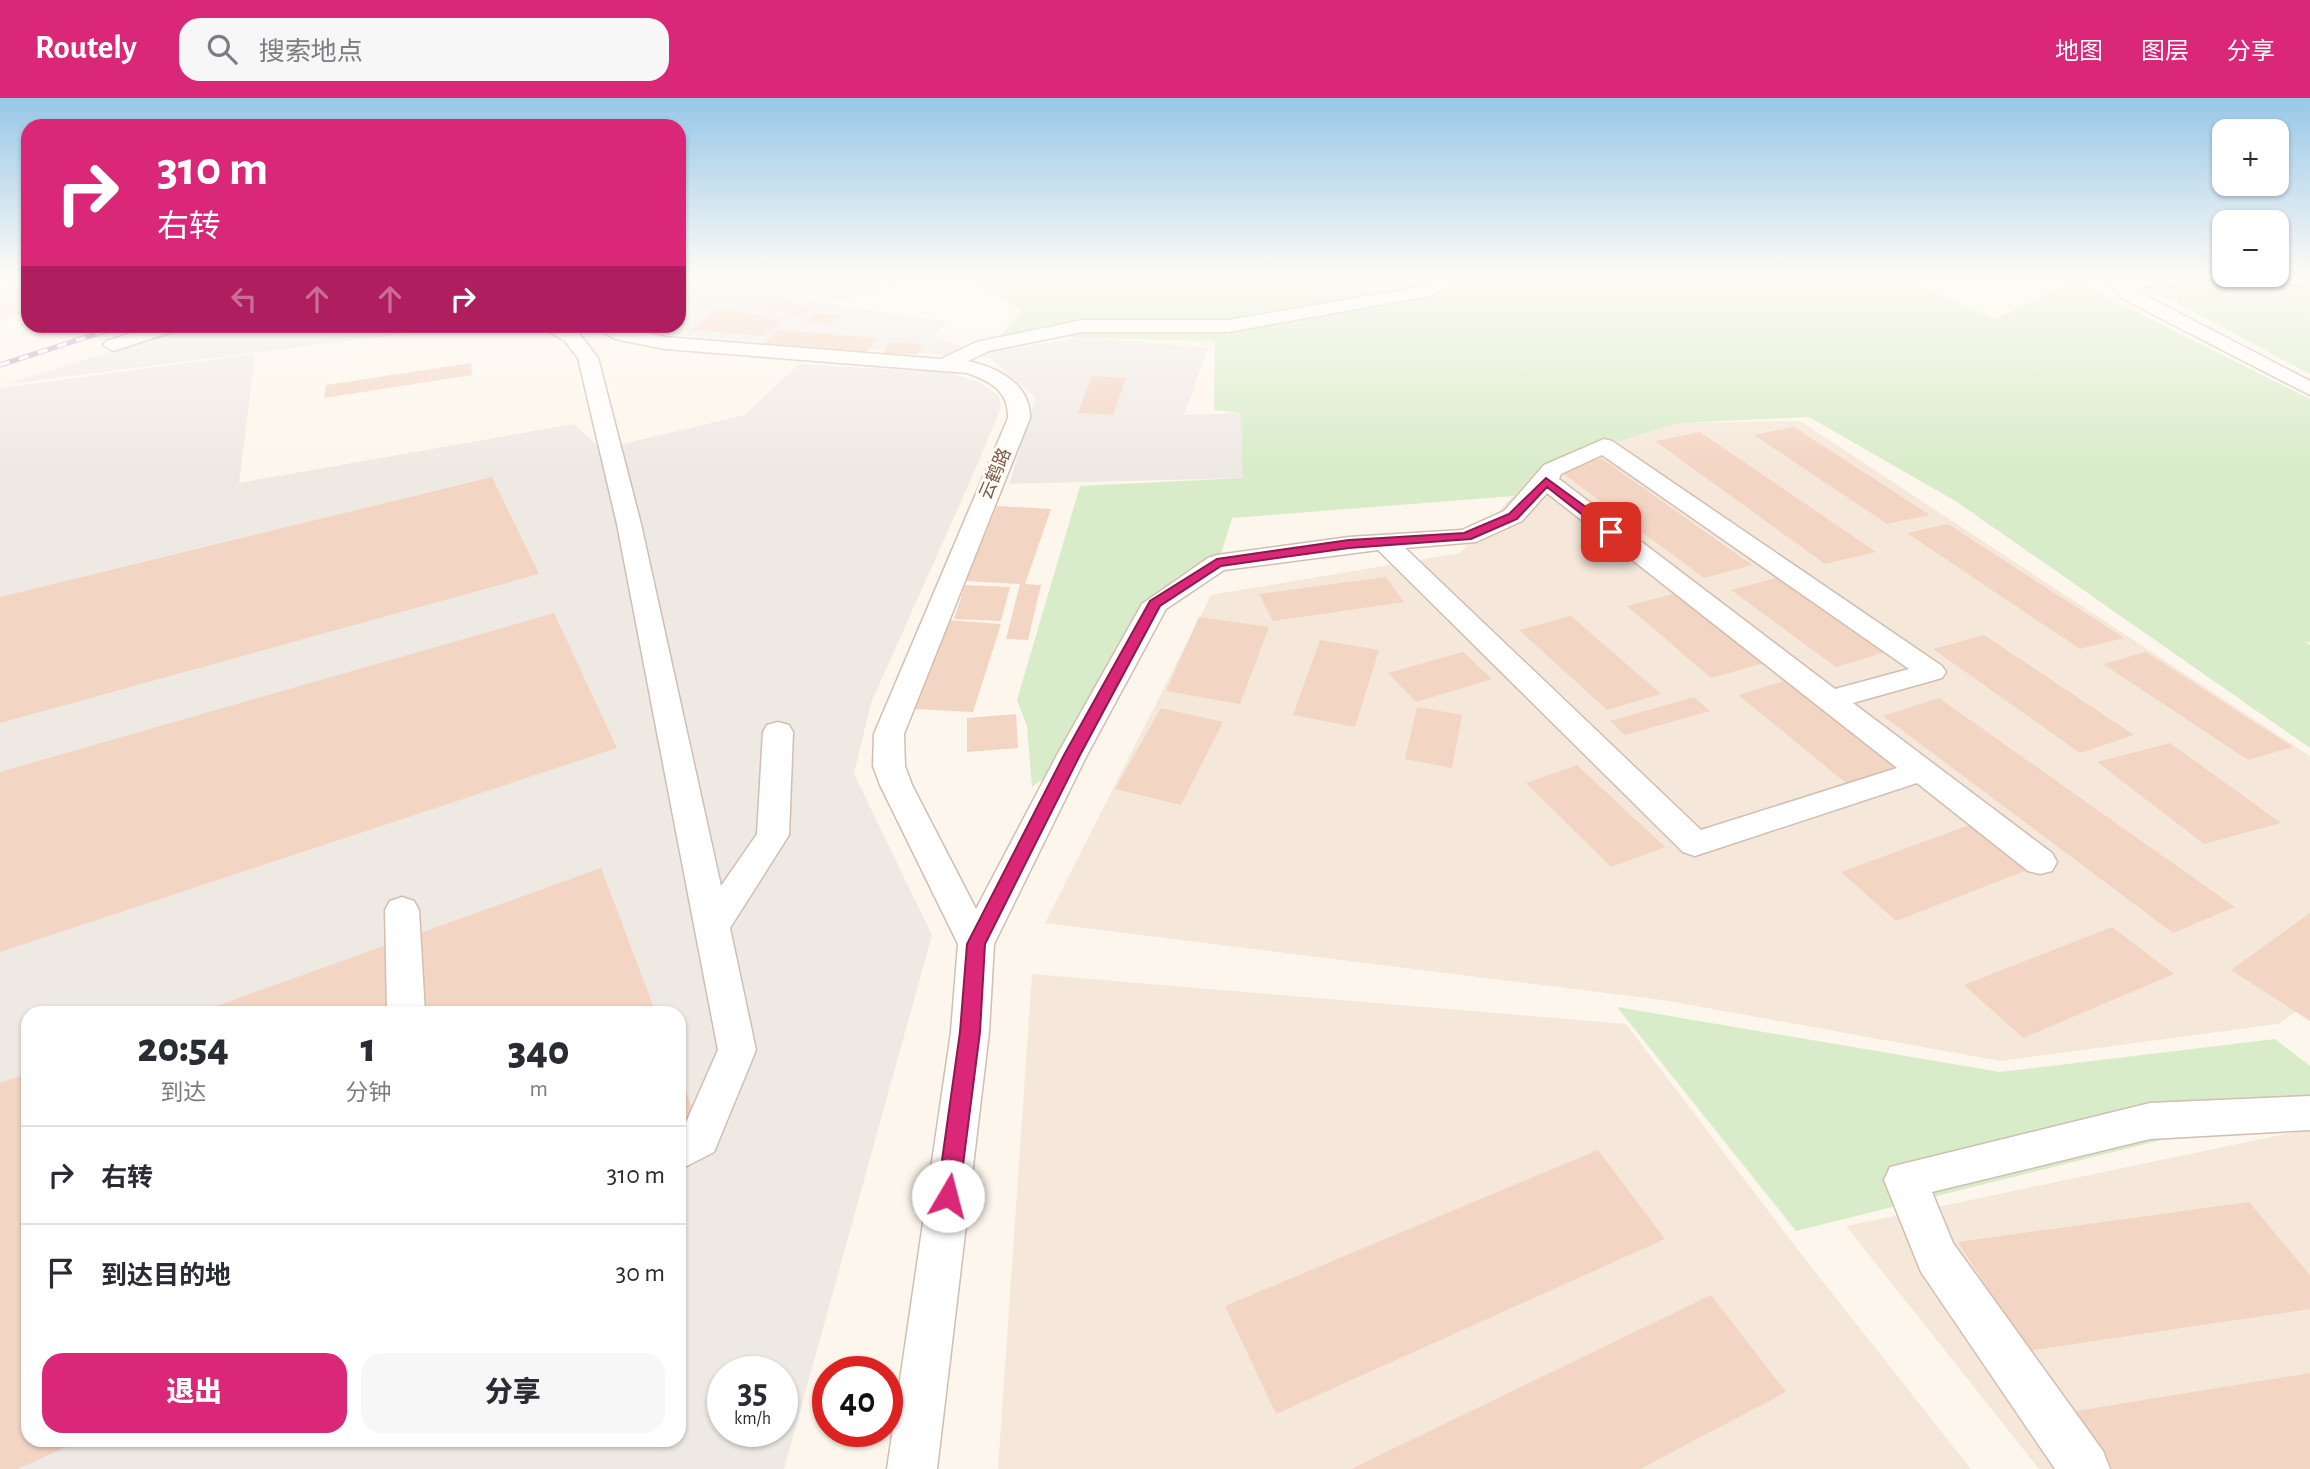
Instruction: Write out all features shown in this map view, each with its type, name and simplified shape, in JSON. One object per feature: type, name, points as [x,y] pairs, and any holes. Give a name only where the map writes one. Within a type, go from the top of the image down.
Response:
[{"type":"street","points":[[113,345],[128,340]]},
{"type":"street","points":[[574,340],[588,358],[629,524],[737,1050],[699,1139],[686,1147]]},
{"type":"street","name":"云鹤路","points":[[649,340],[948,363],[979,370],[1004,382],[1018,397],[1021,405],[1019,418],[889,734],[888,751],[896,785],[976,944]]},
{"type":"street","points":[[948,363],[983,346],[1012,340]]},
{"type":"street","points":[[2216,340],[2310,389]]},
{"type":"street","points":[[912,1469],[970,1032],[976,944],[1072,755],[1155,604],[1217,563],[1384,542],[1466,537],[1513,516],[1546,481],[1552,470],[1604,446],[1932,672],[1829,700]]},
{"type":"street","points":[[1546,481],[2040,862]]},
{"type":"street","points":[[1384,542],[1695,844],[1920,771]]},
{"type":"street","points":[[711,928],[773,835],[778,732]]},
{"type":"street","points":[[402,911],[406,1006]]},
{"type":"street","points":[[2085,1469],[1937,1257],[1905,1180],[2150,1121],[2310,1113]]},
{"type":"shaded area","points":[[147,340],[354,340],[8,384]]},
{"type":"shaded area","points":[[741,340],[944,340],[983,353],[1064,340],[1117,340],[1208,348],[1184,415],[1241,413],[1244,478],[1009,484],[1036,398],[990,358]]},
{"type":"shaded area","points":[[255,354],[239,483],[574,424],[601,449],[745,415],[799,364],[949,373],[979,382],[999,396],[1001,407],[975,470],[871,703],[854,774],[932,935],[815,1356],[812,1356],[812,1368],[798,1418],[798,1356],[707,1356],[707,1447],[790,1447],[784,1469],[0,1469],[0,388]]},
{"type":"shaded area","points":[[1800,421],[2310,756],[2310,1002],[2278,1024],[2000,1061],[1663,1000],[1045,923],[1211,595],[1460,553],[1543,464],[1678,423]]},
{"type":"shaded area","points":[[1032,974],[1626,1024],[1798,1250],[1971,1469],[998,1469]]},
{"type":"shaded area","points":[[2310,1129],[2310,1469],[2039,1469],[1846,1226]]},
{"type":"green space","points":[[1175,340],[2192,340],[2310,399],[2310,642],[2305,642],[2310,645],[2310,748],[1957,502],[1809,417],[1679,423],[1543,464],[1514,496],[1232,518],[1221,554],[1146,599],[1051,773],[1032,787],[1027,726],[1017,700],[1080,486],[1243,478],[1241,413],[1214,410],[1215,341]]},
{"type":"green space","points":[[2246,340],[2310,340],[2310,374]]},
{"type":"green space","points":[[1617,1007],[2000,1072],[2275,1039],[2310,1066],[2310,1103],[1796,1231]]},
{"type":"building","points":[[767,340],[876,340],[864,354],[762,345]]},
{"type":"building","points":[[889,343],[923,344],[917,354],[883,353]]},
{"type":"building","points":[[471,363],[472,375],[324,398],[326,385]]},
{"type":"building","points":[[1092,376],[1126,378],[1113,415],[1078,413]]},
{"type":"building","points":[[1794,427],[1930,515],[1887,524],[1754,435]]},
{"type":"building","points":[[1700,432],[1876,552],[1825,564],[1655,441]]},
{"type":"building","points":[[1601,458],[1752,565],[1704,578],[1557,469]]},
{"type":"building","points":[[492,477],[539,574],[0,723],[0,597]]},
{"type":"building","points":[[997,506],[1051,509],[1025,584],[1041,585],[1028,640],[1006,639],[1020,584],[966,581]]},
{"type":"building","points":[[1948,524],[2124,638],[2080,649],[1907,533]]},
{"type":"building","points":[[1386,577],[1404,602],[1273,621],[1259,594]]},
{"type":"building","points":[[1780,577],[1886,652],[1836,667],[1731,590]]},
{"type":"building","points":[[965,585],[1010,587],[1001,621],[954,619]]},
{"type":"building","points":[[1681,592],[1768,662],[1711,678],[1627,606]]},
{"type":"building","points":[[554,613],[617,748],[0,952],[0,772]]},
{"type":"building","points":[[1571,616],[1661,694],[1607,710],[1519,630]]},
{"type":"building","points":[[1199,617],[1269,627],[1240,704],[1166,691]]},
{"type":"building","points":[[946,620],[1001,624],[973,712],[914,709]]},
{"type":"building","points":[[1984,635],[2134,735],[2080,753],[1933,649]]},
{"type":"building","points":[[1320,640],[1379,650],[1355,727],[1293,715]]},
{"type":"building","points":[[1463,652],[1492,679],[1416,702],[1388,673]]},
{"type":"building","points":[[2146,652],[2293,747],[2248,760],[2103,664]]},
{"type":"building","points":[[1787,680],[1898,766],[1846,783],[1738,695]]},
{"type":"building","points":[[1694,697],[1710,711],[1625,735],[1610,721]]},
{"type":"building","points":[[1939,698],[2235,907],[2173,933],[1883,716]]},
{"type":"building","points":[[1417,707],[1462,715],[1452,768],[1405,759]]},
{"type":"building","points":[[1161,708],[1223,722],[1181,805],[1115,789]]},
{"type":"building","points":[[1016,714],[1018,748],[967,752],[967,718]]},
{"type":"building","points":[[2170,743],[2281,823],[2204,844],[2097,762]]},
{"type":"building","points":[[1577,765],[1665,847],[1611,867],[1526,783]]},
{"type":"building","points":[[1972,824],[2030,869],[1896,921],[1841,872]]},
{"type":"building","points":[[601,868],[653,1006],[217,1006]]},
{"type":"building","points":[[2310,913],[2310,1021],[2231,970]]},
{"type":"building","points":[[2112,927],[2174,974],[2023,1038],[1964,985]]},
{"type":"building","points":[[21,1076],[21,1447],[66,1447],[18,1469],[0,1469],[0,1083]]},
{"type":"building","points":[[686,1091],[710,1154],[686,1165]]},
{"type":"building","points":[[1598,1150],[1665,1239],[1276,1414],[1225,1306]]},
{"type":"building","points":[[2249,1202],[2310,1275],[2310,1309],[2027,1351],[1958,1242]]},
{"type":"building","points":[[1711,1295],[1786,1392],[1640,1469],[1351,1469]]},
{"type":"building","points":[[2310,1373],[2310,1469],[2107,1469],[2070,1412]]},
{"type":"railway","points":[[0,365],[78,340]]},
{"type":"route","points":[[948,1196],[970,1032],[976,944],[1072,755],[1155,604],[1217,563],[1349,544],[1466,537],[1513,516],[1546,481],[1611,532]]}]
